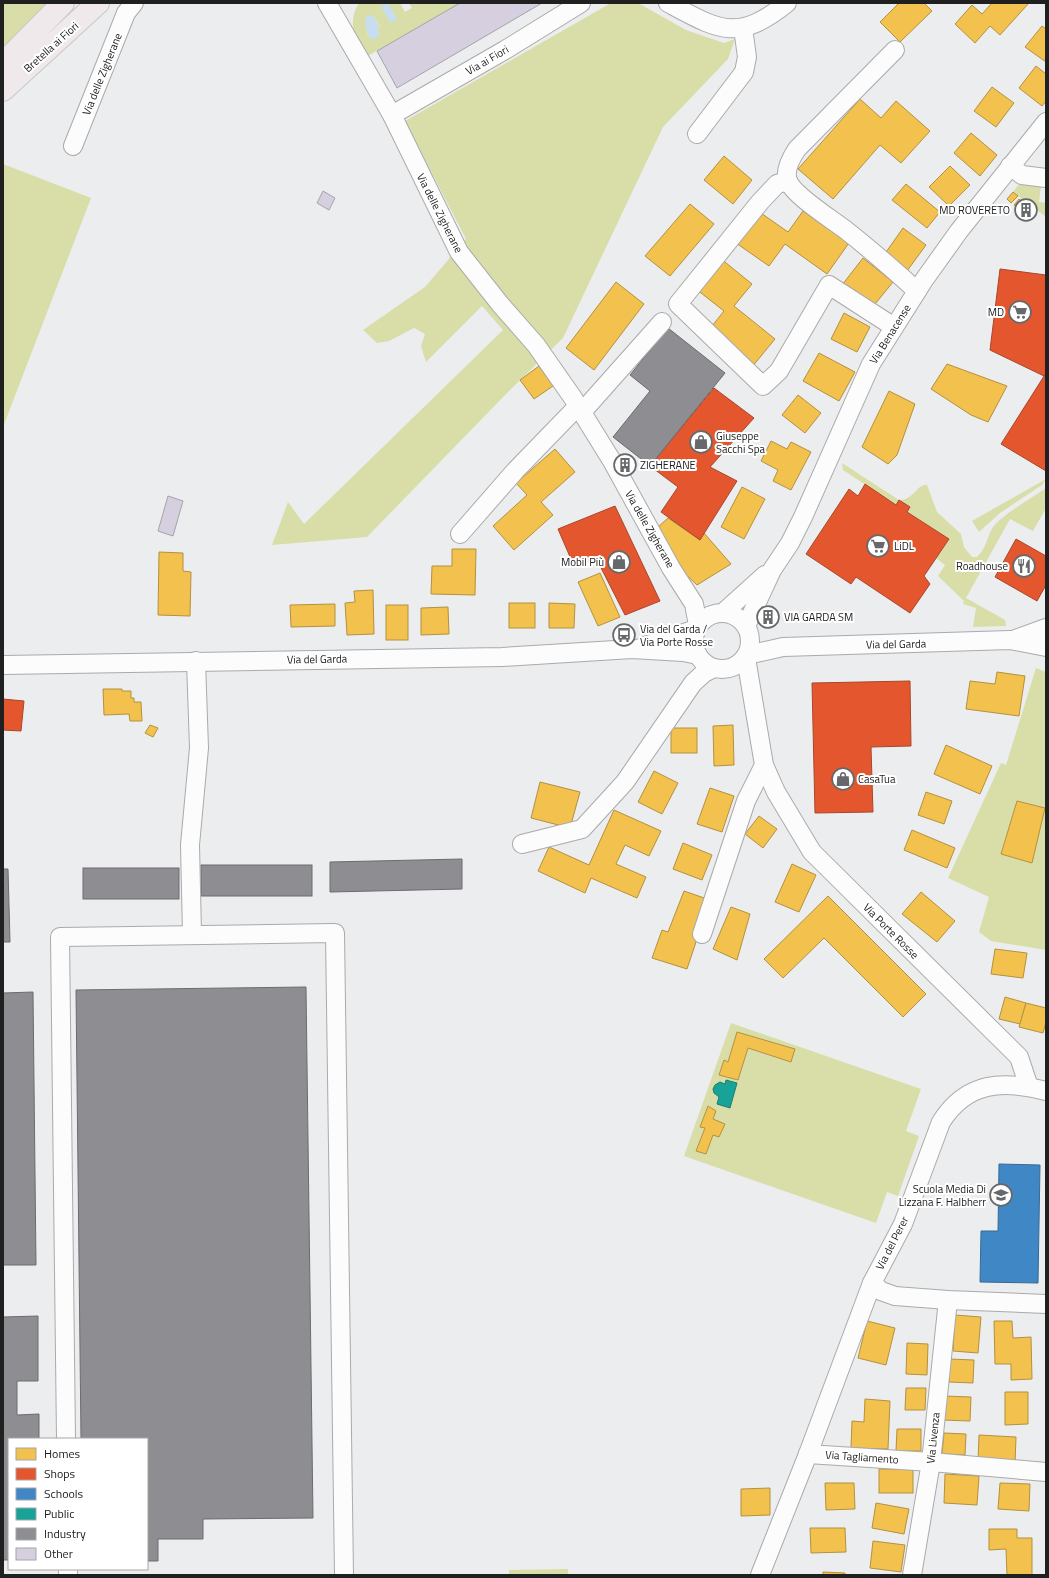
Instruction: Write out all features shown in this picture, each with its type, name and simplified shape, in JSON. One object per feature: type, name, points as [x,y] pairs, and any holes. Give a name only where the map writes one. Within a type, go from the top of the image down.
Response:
[{"type":"main road","points":[[3,64],[63,3]]},
{"type":"main road","name":"Bretella ai Fiori","points":[[3,90],[98,3]]},
{"type":"street","name":"Via delle Zigherane","points":[[73,146],[126,14],[134,3]]},
{"type":"street","name":"Via delle Zigherane","points":[[327,3],[392,115],[459,252],[500,304],[536,345],[580,409],[612,461],[671,568],[694,604],[707,620]]},
{"type":"street","name":"Via ai Fiori","points":[[392,115],[505,50],[581,3]]},
{"type":"street","points":[[668,3],[717,27],[728,30],[744,28],[766,19],[787,3]]},
{"type":"street","points":[[697,134],[744,72],[747,58],[744,28]]},
{"type":"street","points":[[894,50],[796,149],[788,169],[788,181],[799,194],[880,258],[917,291]]},
{"type":"street","name":"Via Benacense","points":[[772,570],[790,543],[833,453],[871,364],[917,291],[959,231],[1046,122]]},
{"type":"street","points":[[1010,166],[1022,175],[1046,178]]},
{"type":"street","points":[[788,181],[778,184],[760,202],[678,304],[764,386],[779,371],[829,286],[894,327]]},
{"type":"street","points":[[460,534],[514,471],[580,409],[662,322]]},
{"type":"street","points":[[714,668],[699,657],[694,645],[707,620],[772,570]]},
{"type":"street","points":[[522,844],[582,830],[625,782],[693,683],[704,673],[714,668],[742,660],[750,645],[748,630],[772,570]]},
{"type":"street","points":[[707,620],[737,616],[748,630]]},
{"type":"street","name":"Via del Garda","points":[[632,650],[707,620]]},
{"type":"street","name":"Via del Garda","points":[[1010,640],[1046,628]]},
{"type":"street","name":"Via del Garda","points":[[748,630],[782,647]]},
{"type":"street","name":"Via del Garda","points":[[742,660],[782,647],[1010,640],[1046,647]]},
{"type":"street","name":"Via del Garda","points":[[3,665],[502,657],[632,650],[683,652],[699,657]]},
{"type":"street","points":[[693,683],[699,657]]},
{"type":"street","name":"Via Porte Rosse","points":[[742,660],[749,683],[764,765],[776,792],[812,852],[1019,1058],[1029,1087]]},
{"type":"street","points":[[192,934],[190,845],[199,748],[196,661]]},
{"type":"street","points":[[702,934],[746,801],[764,765]]},
{"type":"street","points":[[66,1438],[60,937],[335,933],[344,1575]]},
{"type":"street","name":"Via del Perer","points":[[808,1454],[872,1283],[903,1224],[942,1122],[950,1107],[966,1095],[989,1086],[1029,1087],[1046,1091]]},
{"type":"street","points":[[872,1283],[882,1291],[894,1296],[1046,1304]]},
{"type":"street","name":"Via Livenza","points":[[912,1575],[931,1462],[948,1300]]},
{"type":"street","points":[[760,1575],[808,1454]]},
{"type":"street","name":"Via Tagliamento","points":[[808,1454],[931,1462],[1046,1472]]},
{"type":"green space","points":[[3,3],[51,3],[3,52]]},
{"type":"green space","points":[[359,3],[400,3],[405,12],[412,8],[409,3],[461,3],[364,58],[355,38],[353,17]],"holes":[[[373,16],[379,26],[383,25],[377,27],[368,36],[366,17]]]},
{"type":"green space","points":[[611,3],[638,3],[686,30],[724,43],[735,39],[728,59],[663,127],[563,338],[509,391],[367,537],[272,545],[288,502],[304,524],[503,330],[482,306],[426,362],[421,346],[425,334],[414,328],[389,341],[377,343],[363,330],[425,287],[466,239],[405,121]]},
{"type":"green space","points":[[3,164],[91,198],[3,427]]},
{"type":"green space","points":[[1019,184],[1041,187],[1039,202],[1046,203],[1046,217],[1013,192]]},
{"type":"green space","points":[[842,463],[900,500],[896,505],[843,470]]},
{"type":"green space","points":[[1046,479],[1042,485],[1000,513],[979,532],[972,521]]},
{"type":"green space","points":[[927,485],[937,512],[961,534],[964,547],[972,557],[977,557],[984,547],[993,527],[998,522],[1010,512],[1046,488],[1046,508],[1033,531],[1010,519],[966,598],[1005,620],[1006,626],[973,627],[976,608],[963,604],[964,601],[938,576],[945,565],[936,558],[949,539],[907,512],[910,507],[900,500],[908,498],[921,487]]},
{"type":"green space","points":[[1036,668],[1046,672],[1046,950],[991,941],[979,932],[989,897],[948,878],[1001,763],[1006,765]],"holes":[[[1017,801],[1045,808],[1001,854]]]},
{"type":"green space","points":[[731,1023],[921,1089],[906,1131],[919,1136],[898,1196],[887,1192],[876,1223],[684,1156]],"holes":[[[738,1032],[795,1050],[791,1062],[748,1048],[738,1080],[724,1061],[728,1062]],[[708,1106],[716,1111],[713,1119],[724,1124],[719,1137],[713,1135],[706,1154],[696,1150],[705,1128],[700,1126]]]},
{"type":"green space","points":[[568,1569],[568,1575],[509,1575],[509,1570]]},
{"type":"water","points":[[388,3],[397,19],[391,23],[381,7]]},
{"type":"water","points":[[368,15],[373,16],[379,26],[377,28],[380,34],[375,39],[371,39],[369,36],[365,24]]},
{"type":"building: Homes","points":[[899,3],[924,3],[932,11],[900,42],[880,22]]},
{"type":"building: Homes","points":[[992,3],[1029,3],[1000,35],[990,26],[975,43],[955,24],[972,5],[982,14]]},
{"type":"building: Homes","points":[[1042,26],[1046,29],[1046,62],[1025,47]]},
{"type":"building: Homes","points":[[1036,66],[1046,74],[1046,101],[1042,106],[1019,88]]},
{"type":"building: Homes","points":[[992,87],[1014,103],[996,127],[974,111]]},
{"type":"building: Homes","points":[[860,99],[881,118],[896,101],[930,131],[901,163],[880,145],[833,199],[798,169]]},
{"type":"building: Homes","points":[[971,133],[997,155],[980,176],[954,153]]},
{"type":"building: Homes","points":[[724,156],[752,180],[733,204],[704,180]]},
{"type":"building: Homes","points":[[950,166],[970,185],[949,206],[929,187]]},
{"type":"building: Homes","points":[[906,184],[940,212],[927,228],[892,200]]},
{"type":"building: Homes","points":[[1013,192],[1018,196],[1011,203],[1007,199]]},
{"type":"building: Homes","name":"MD ROVERETO","points":[[1019,199],[1034,212],[1029,218],[1014,205]]},
{"type":"building: Homes","points":[[690,204],[714,224],[670,276],[645,256]]},
{"type":"building: Homes","points":[[758,211],[788,232],[803,211],[849,243],[827,274],[785,244],[769,266],[736,243]]},
{"type":"building: Homes","points":[[903,228],[926,245],[907,271],[884,255]]},
{"type":"building: Homes","points":[[720,258],[752,284],[734,306],[775,339],[752,367],[708,331],[724,311],[696,289]]},
{"type":"building: Homes","points":[[863,258],[893,282],[871,309],[842,285]]},
{"type":"building: Homes","points":[[616,282],[644,304],[594,370],[566,348]]},
{"type":"building: Homes","points":[[844,313],[870,327],[857,352],[831,339]]},
{"type":"building: Homes","points":[[819,353],[855,372],[839,401],[803,381]]},
{"type":"building: Homes","points":[[947,364],[1007,386],[988,422],[971,415],[931,389]]},
{"type":"building: Homes","points":[[539,366],[553,386],[534,399],[520,380]]},
{"type":"building: Homes","points":[[889,391],[915,404],[897,455],[888,464],[862,447]]},
{"type":"building: Homes","points":[[798,395],[821,413],[805,433],[782,415]]},
{"type":"building: Homes","points":[[771,441],[787,449],[791,442],[811,452],[791,490],[773,481],[778,470],[761,461]]},
{"type":"building: Homes","points":[[555,449],[575,472],[541,502],[553,515],[514,550],[493,526],[527,495],[516,483]]},
{"type":"building: Homes","name":"ZIGHERANE","points":[[625,459],[631,467],[625,471],[619,463]]},
{"type":"building: Homes","points":[[742,487],[765,499],[744,539],[721,527]]},
{"type":"building: Homes","points":[[668,518],[700,540],[704,533],[731,564],[697,585],[681,570],[657,528]]},
{"type":"building: Homes","points":[[452,549],[476,549],[475,595],[431,594],[432,566],[452,566]]},
{"type":"building: Homes","points":[[159,552],[183,553],[183,571],[191,572],[190,616],[158,615]]},
{"type":"building: Homes","points":[[600,573],[620,617],[598,626],[578,582]]},
{"type":"building: Homes","points":[[373,590],[374,634],[347,635],[345,603],[355,602],[354,591]]},
{"type":"building: Homes","points":[[509,603],[535,603],[535,628],[509,628]]},
{"type":"building: Homes","points":[[549,603],[575,604],[574,628],[549,628]]},
{"type":"building: Homes","points":[[335,604],[335,626],[291,627],[290,605]]},
{"type":"building: Homes","points":[[386,605],[408,605],[408,640],[386,640]]},
{"type":"building: Homes","points":[[448,607],[449,634],[421,635],[421,608]]},
{"type":"building: Homes","name":"VIA GARDA SM","points":[[769,610],[773,613],[767,623],[762,621]]},
{"type":"building: Homes","points":[[997,672],[1025,676],[1019,716],[966,709],[970,681],[995,684]]},
{"type":"building: Homes","points":[[103,689],[122,689],[122,691],[131,691],[131,698],[134,698],[134,702],[141,702],[142,721],[130,721],[129,714],[104,715]]},
{"type":"building: Homes","points":[[150,725],[158,728],[153,737],[145,733]]},
{"type":"building: Homes","points":[[733,725],[734,765],[714,766],[713,726]]},
{"type":"building: Homes","points":[[671,728],[697,728],[697,753],[671,753]]},
{"type":"building: Homes","points":[[946,745],[992,766],[980,794],[934,774]]},
{"type":"building: Homes","points":[[654,771],[678,783],[662,814],[638,802]]},
{"type":"building: Homes","points":[[540,782],[580,792],[570,828],[531,818]]},
{"type":"building: Homes","points":[[710,788],[734,796],[722,832],[697,824]]},
{"type":"building: Homes","points":[[926,792],[952,801],[944,824],[918,815]]},
{"type":"building: Homes","points":[[1017,801],[1045,808],[1032,863],[1001,854]]},
{"type":"building: Homes","points":[[614,810],[661,831],[649,856],[625,845],[616,864],[646,877],[637,898],[591,878],[585,893],[538,871],[549,847],[589,865]]},
{"type":"building: Homes","points":[[759,816],[777,829],[763,848],[745,834]]},
{"type":"building: Homes","points":[[912,830],[955,848],[947,868],[904,850]]},
{"type":"building: Homes","points":[[683,843],[712,855],[702,880],[673,869]]},
{"type":"building: Homes","points":[[792,864],[816,875],[799,912],[775,902]]},
{"type":"building: Homes","points":[[684,891],[710,900],[687,969],[652,958],[662,930],[668,932]]},
{"type":"building: Homes","points":[[921,892],[955,921],[937,942],[902,914]]},
{"type":"building: Homes","points":[[828,896],[926,994],[903,1017],[824,938],[783,978],[764,959]]},
{"type":"building: Homes","points":[[731,907],[750,914],[737,960],[713,949]]},
{"type":"building: Homes","points":[[995,949],[1027,953],[1023,978],[991,974]]},
{"type":"building: Homes","points":[[1005,997],[1026,1003],[1020,1024],[999,1019]]},
{"type":"building: Homes","points":[[1026,1003],[1046,1008],[1046,1022],[1043,1033],[1019,1027]]},
{"type":"building: Homes","points":[[737,1032],[795,1049],[791,1062],[748,1048],[738,1080],[719,1075],[724,1060],[728,1062]]},
{"type":"building: Homes","points":[[708,1106],[716,1111],[713,1119],[725,1124],[719,1137],[713,1135],[706,1154],[696,1151],[705,1128],[700,1127]]},
{"type":"building: Homes","points":[[955,1315],[981,1317],[978,1353],[953,1351]]},
{"type":"building: Homes","points":[[867,1321],[895,1328],[886,1365],[858,1358]]},
{"type":"building: Homes","points":[[994,1321],[1012,1321],[1013,1338],[1031,1337],[1032,1379],[1011,1380],[1011,1364],[995,1364]]},
{"type":"building: Homes","points":[[907,1343],[928,1344],[927,1375],[906,1374]]},
{"type":"building: Homes","points":[[950,1359],[974,1360],[973,1383],[949,1382]]},
{"type":"building: Homes","points":[[906,1388],[926,1388],[925,1410],[905,1410]]},
{"type":"building: Homes","points":[[1005,1392],[1028,1392],[1028,1424],[1005,1425]]},
{"type":"building: Homes","points":[[944,1396],[971,1397],[970,1421],[942,1420]]},
{"type":"building: Homes","points":[[865,1399],[890,1401],[888,1449],[851,1448],[852,1421],[864,1422]]},
{"type":"building: Homes","points":[[897,1429],[921,1429],[921,1451],[896,1451]]},
{"type":"building: Homes","points":[[944,1433],[966,1434],[965,1455],[942,1454]]},
{"type":"building: Homes","points":[[979,1435],[1016,1437],[1015,1464],[978,1462]]},
{"type":"building: Homes","points":[[879,1469],[913,1469],[913,1493],[879,1493]]},
{"type":"building: Homes","points":[[945,1474],[979,1476],[977,1505],[944,1503]]},
{"type":"building: Homes","points":[[825,1483],[854,1483],[855,1509],[826,1510]]},
{"type":"building: Homes","points":[[1000,1483],[1030,1484],[1029,1511],[998,1509]]},
{"type":"building: Homes","points":[[770,1488],[770,1515],[741,1516],[741,1489]]},
{"type":"building: Homes","points":[[876,1503],[909,1509],[904,1534],[872,1528]]},
{"type":"building: Homes","points":[[810,1528],[845,1528],[846,1552],[811,1553]]},
{"type":"building: Homes","points":[[989,1529],[1017,1529],[1017,1538],[1032,1538],[1032,1575],[1007,1575],[1006,1549],[989,1550]]},
{"type":"building: Homes","points":[[873,1541],[905,1545],[901,1572],[870,1568]]},
{"type":"building: Homes","points":[[823,1572],[845,1573],[845,1575],[823,1575]]},
{"type":"building: Shops","name":"MD","points":[[1000,269],[1046,275],[1046,373],[1044,376],[990,350]]},
{"type":"building: Shops","points":[[1046,373],[1046,471],[1001,444]]},
{"type":"building: Shops","name":"Giuseppe Sacchi Spa","points":[[714,388],[754,418],[710,467],[737,481],[700,540],[661,512],[678,487],[650,466]]},
{"type":"building: Shops","name":"LiDL","points":[[865,484],[896,505],[899,500],[910,507],[907,512],[949,539],[924,576],[930,584],[910,613],[856,577],[851,584],[806,554],[849,489],[858,496]]},
{"type":"building: Shops","name":"Mobil Più","points":[[615,506],[660,601],[625,615],[596,558],[574,566],[558,529]]},
{"type":"building: Shops","name":"Roadhouse","points":[[1016,539],[1046,556],[1046,585],[1037,601],[995,577]]},
{"type":"building: Shops","name":"CasaTua","points":[[910,681],[911,746],[871,747],[873,812],[815,813],[812,683]]},
{"type":"building: Shops","points":[[3,699],[24,701],[21,731],[3,730]]},
{"type":"building: Schools","name":"Scuola Media Di Lizzana F. Halbherr","points":[[999,1164],[1040,1165],[1038,1283],[980,1282],[981,1231],[998,1231]]},
{"type":"building: Public","points":[[726,1080],[737,1083],[730,1108],[717,1104],[719,1097],[714,1093],[713,1089],[715,1085],[720,1082],[725,1084]]},
{"type":"building: Industry","points":[[668,328],[725,373],[650,466],[613,437],[650,391],[630,375]]},
{"type":"building: Industry","points":[[462,859],[462,889],[330,892],[330,862]]},
{"type":"building: Industry","points":[[201,865],[312,865],[312,896],[201,896]]},
{"type":"building: Industry","points":[[83,868],[179,868],[179,899],[83,899]]},
{"type":"building: Industry","points":[[3,869],[8,869],[10,942],[3,942]]},
{"type":"building: Industry","points":[[306,987],[313,1518],[203,1519],[203,1539],[158,1539],[158,1561],[148,1561],[148,1438],[81,1438],[76,990]]},
{"type":"building: Industry","points":[[33,992],[36,1265],[3,1265],[3,993]]},
{"type":"building: Industry","points":[[38,1316],[38,1381],[17,1381],[17,1415],[39,1414],[39,1438],[8,1438],[8,1560],[3,1560],[3,1317]]},
{"type":"building: Other","points":[[460,3],[542,3],[397,88],[377,51]]},
{"type":"building: Other","points":[[323,191],[335,198],[329,210],[317,203]]},
{"type":"building: Other","points":[[168,496],[183,501],[173,536],[158,531]]},
{"type":"place","name":"MD ROVERETO","points":[[1026,210]]},
{"type":"place","name":"MD","points":[[1020,312]]},
{"type":"place","name":"Giuseppe Sacchi Spa","points":[[701,442]]},
{"type":"place","name":"ZIGHERANE","points":[[625,465]]},
{"type":"place","name":"LiDL","points":[[878,546]]},
{"type":"place","name":"Mobil Più","points":[[619,562]]},
{"type":"place","name":"Roadhouse","points":[[1024,566]]},
{"type":"place","name":"VIA GARDA SM","points":[[768,617]]},
{"type":"place","name":"Via del Garda / Via Porte Rosse","points":[[624,635]]},
{"type":"place","name":"CasaTua","points":[[843,779]]},
{"type":"place","name":"Scuola Media Di Lizzana F. Halbherr","points":[[1001,1195]]}]
